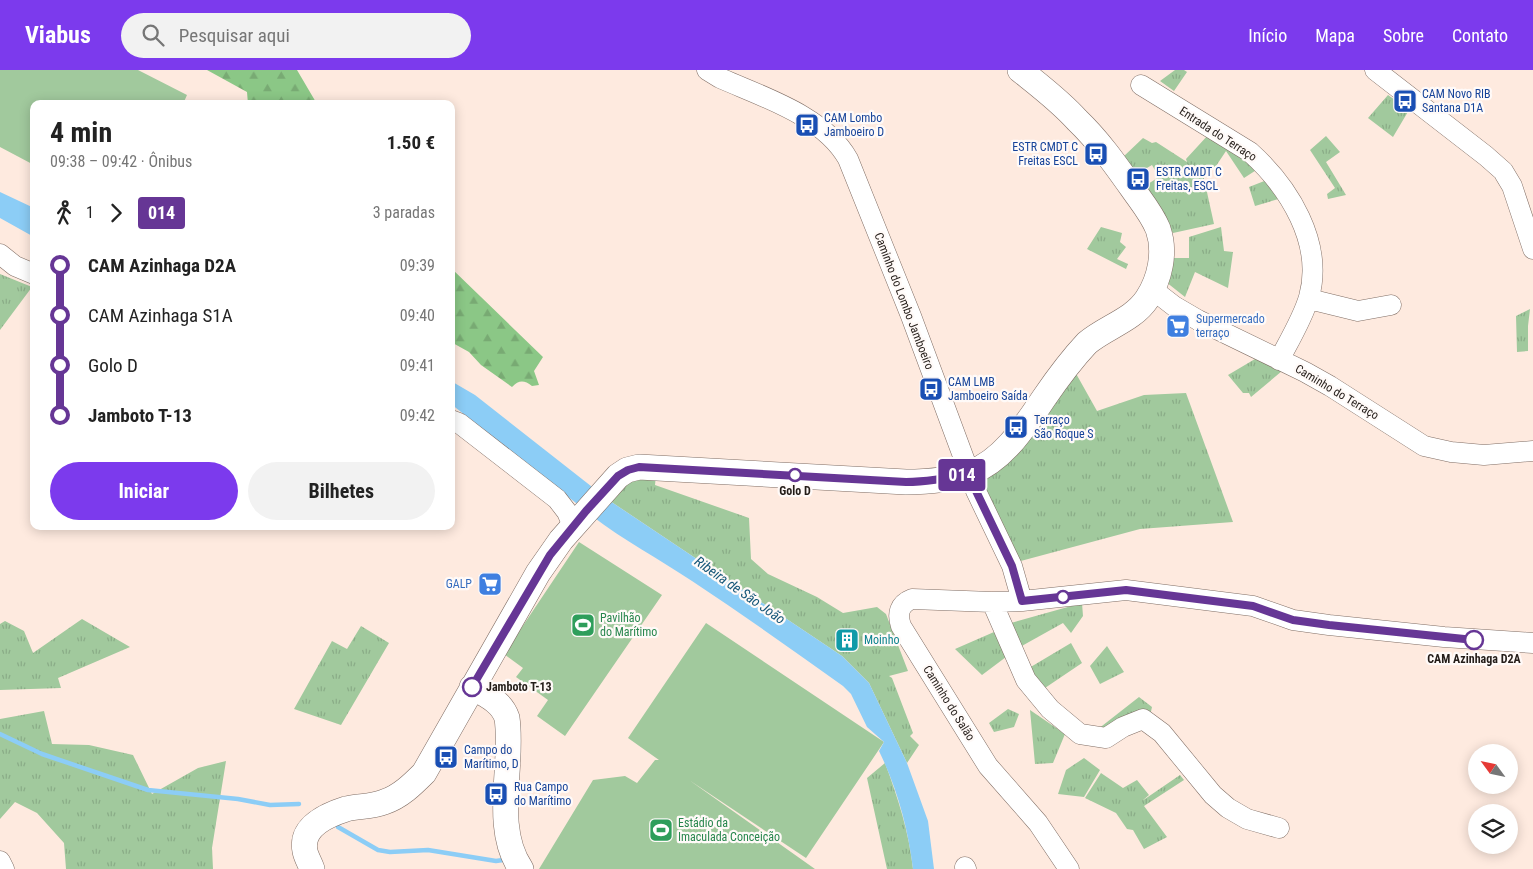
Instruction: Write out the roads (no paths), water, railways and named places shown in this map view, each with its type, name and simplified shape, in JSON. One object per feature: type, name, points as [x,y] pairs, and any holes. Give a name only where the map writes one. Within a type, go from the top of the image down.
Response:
[{"type":"main road","points":[[312,869],[304,847],[308,831],[321,820],[346,809],[384,802],[409,788],[424,773],[538,573],[550,555],[618,476],[628,470],[639,467],[906,482],[923,482],[970,473],[993,459],[1012,442],[1086,343],[1094,336],[1130,316],[1147,299],[1157,280],[1160,267],[1161,245],[1159,230],[1152,216],[1094,137],[1051,95],[1020,70]]},
{"type":"main road","points":[[472,687],[498,704],[507,718],[507,825],[511,850],[521,869]]},
{"type":"street","name":"Caminho do Lombo Jamboeiro","points":[[707,70],[720,78],[803,116],[830,136],[843,150],[911,316],[976,491],[1012,566],[1022,601]]},
{"type":"street","points":[[1375,70],[1503,171],[1512,186],[1533,249]]},
{"type":"street","name":"Entrada do Terraço","points":[[1141,86],[1250,152],[1265,165],[1298,212],[1309,242],[1313,267],[1309,299],[1279,360]]},
{"type":"street","points":[[0,254],[15,266],[30,272]]},
{"type":"street","name":"Caminho do Terraço","points":[[1152,289],[1174,306],[1198,320],[1330,386],[1424,446],[1451,452],[1484,454],[1533,451]]},
{"type":"street","points":[[1309,299],[1358,311],[1391,305]]},
{"type":"street","points":[[455,422],[557,499],[567,512],[580,519]]},
{"type":"street","points":[[1278,828],[1247,819],[1228,808],[1213,795],[1162,733],[1142,719],[1106,738],[1080,734],[1050,708],[1026,680],[992,602],[1022,601],[1126,590],[1253,606],[1293,620],[1329,625],[1444,638],[1533,643]]},
{"type":"street","name":"Caminho do Salão","points":[[992,602],[912,598],[902,606],[898,612],[898,618],[901,626],[988,766],[1038,823],[1069,869]]},
{"type":"street","points":[[0,861],[4,869]]},
{"type":"water","points":[[0,192],[30,206],[30,235],[0,218]]},
{"type":"water","points":[[455,383],[475,395],[596,490],[581,507],[455,407]]},
{"type":"water","name":"Ribeira de São João","points":[[607,499],[842,656],[869,683],[907,763],[928,821],[934,869],[913,869],[901,808],[879,751],[884,742],[867,727],[851,694],[843,686],[749,620],[592,516]]},
{"type":"waterway","points":[[0,734],[42,754],[148,790],[238,799],[270,805],[299,804]]},
{"type":"waterway","points":[[338,827],[378,850],[390,852],[428,850],[496,861],[503,860]]},
{"type":"place","name":"CAM Novo RIB Santana D1A","points":[[1405,101]]},
{"type":"place","name":"CAM Lombo Jamboeiro D","points":[[807,125]]},
{"type":"place","name":"ESTR CMDT C Freitas ESCL","points":[[1096,154]]},
{"type":"place","name":"ESTR CMDT C Freitas, ESCL","points":[[1138,179]]},
{"type":"place","name":"Supermercado terraço","points":[[1178,326]]},
{"type":"place","name":"CAM LMB Jamboeiro Saída","points":[[931,389]]},
{"type":"place","name":"Terraço São Roque S","points":[[1016,427]]},
{"type":"place","name":"Golo D","points":[[795,475]]},
{"type":"place","name":"GALP","points":[[490,584]]},
{"type":"place","name":"Pavilhão do Marítimo","points":[[583,625]]},
{"type":"place","name":"Moinho","points":[[847,640]]},
{"type":"place","name":"CAM Azinhaga D2A","points":[[1474,640]]},
{"type":"place","name":"Jamboto T-13","points":[[472,687]]},
{"type":"place","name":"Campo do Marítimo, D","points":[[446,757]]},
{"type":"place","name":"Rua Campo do Marítimo","points":[[496,794]]},
{"type":"place","name":"Estádio da Imaculada Conceição","points":[[661,830]]}]
